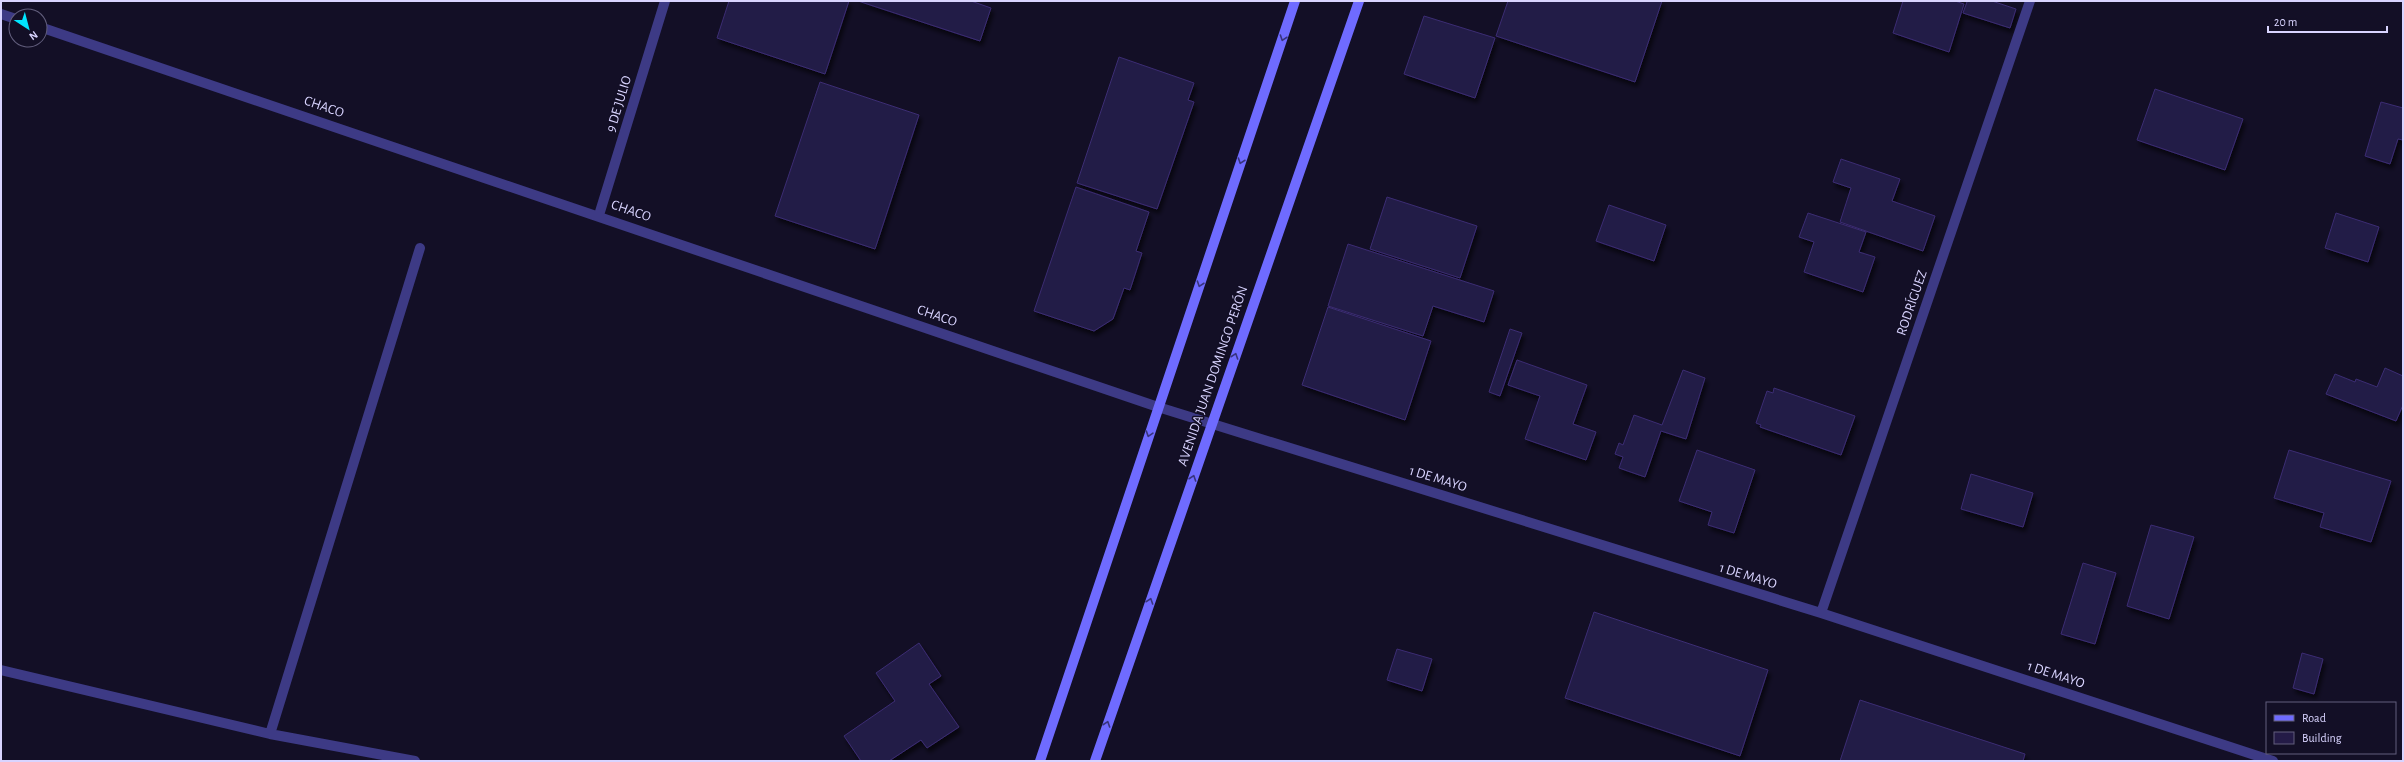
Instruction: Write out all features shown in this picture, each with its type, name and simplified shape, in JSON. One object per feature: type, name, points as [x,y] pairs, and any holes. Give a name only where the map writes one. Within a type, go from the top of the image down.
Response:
[{"type":"main road","points":[[1040,761],[1295,1]]},
{"type":"main road","name":"AVENIDA JUAN DOMINGO PERÓN","points":[[1095,761],[1359,1]]},
{"type":"street","name":"9 DE JULIO","points":[[599,215],[665,1]]},
{"type":"street","name":"RODRÍGUEZ","points":[[1821,613],[2030,1]]},
{"type":"street","name":"CHACO","points":[[48,30],[599,215],[1158,407],[1212,423]]},
{"type":"street","points":[[270,734],[420,248]]},
{"type":"street","name":"1 DE MAYO","points":[[1212,423],[1821,613],[2273,761]]},
{"type":"street","points":[[1,670],[270,734],[415,761]]},
{"type":"building","points":[[729,1],[849,1],[825,74],[717,38]]},
{"type":"building","points":[[858,1],[971,1],[991,8],[980,41]]},
{"type":"building","points":[[1508,1],[1662,1],[1635,82],[1496,36]]},
{"type":"building","points":[[1903,1],[1955,1],[1964,4],[1949,52],[1893,33]]},
{"type":"building","points":[[1964,1],[1992,1],[2016,9],[2010,28],[1963,13],[1967,2]]},
{"type":"building","points":[[1424,16],[1495,38],[1475,98],[1404,74]]},
{"type":"building","points":[[1119,57],[1194,83],[1188,100],[1194,102],[1157,209],[1077,183]]},
{"type":"building","points":[[820,82],[919,115],[875,249],[775,216]]},
{"type":"building","points":[[2155,89],[2243,119],[2225,170],[2137,140]]},
{"type":"building","points":[[2381,102],[2403,108],[2403,140],[2398,139],[2390,164],[2365,156]]},
{"type":"building","points":[[1841,159],[1900,179],[1892,201],[1935,216],[1923,251],[1840,222],[1851,188],[1833,182]]},
{"type":"building","points":[[1076,187],[1149,212],[1136,251],[1142,253],[1130,290],[1124,288],[1113,319],[1094,331],[1034,311]]},
{"type":"building","points":[[1387,197],[1477,226],[1460,278],[1370,249]]},
{"type":"building","points":[[1609,205],[1666,225],[1654,261],[1596,241]]},
{"type":"building","points":[[1808,213],[1866,232],[1859,252],[1875,257],[1863,292],[1804,272],[1814,242],[1799,237]]},
{"type":"building","points":[[2336,213],[2379,227],[2368,262],[2325,248]]},
{"type":"building","points":[[1348,244],[1494,291],[1484,322],[1433,306],[1423,336],[1328,306]]},
{"type":"building","points":[[1328,307],[1431,341],[1405,420],[1302,385]]},
{"type":"building","points":[[1510,329],[1522,333],[1500,396],[1489,392]]},
{"type":"building","points":[[1517,360],[1587,385],[1573,424],[1596,432],[1586,460],[1525,439],[1540,396],[1508,385]]},
{"type":"building","points":[[2385,368],[2403,376],[2403,405],[2396,421],[2326,394],[2335,374],[2355,382],[2356,379],[2377,387]]},
{"type":"building","points":[[1683,370],[1705,378],[1686,439],[1661,431],[1645,477],[1619,468],[1623,457],[1615,454],[1619,443],[1623,445],[1634,415],[1662,425]]},
{"type":"building","points":[[1774,388],[1855,416],[1841,455],[1760,427],[1761,425],[1756,423],[1767,391],[1773,393]]},
{"type":"building","points":[[1697,450],[1755,470],[1734,533],[1708,525],[1712,512],[1679,501]]},
{"type":"building","points":[[2289,450],[2391,481],[2371,542],[2320,527],[2324,513],[2274,498]]},
{"type":"building","points":[[1971,474],[2033,493],[2023,527],[1961,509]]},
{"type":"building","points":[[2151,525],[2194,537],[2169,619],[2127,606]]},
{"type":"building","points":[[2083,563],[2116,573],[2095,644],[2061,634]]},
{"type":"building","points":[[1594,612],[1768,670],[1740,756],[1565,698]]},
{"type":"building","points":[[919,643],[941,676],[929,684],[959,727],[927,748],[921,740],[889,761],[861,761],[844,736],[895,701],[876,673]]},
{"type":"building","points":[[1397,649],[1432,659],[1422,691],[1387,680]]},
{"type":"building","points":[[2302,653],[2323,659],[2314,694],[2293,688]]},
{"type":"building","points":[[1860,700],[2025,754],[2023,761],[1840,761]]}]
